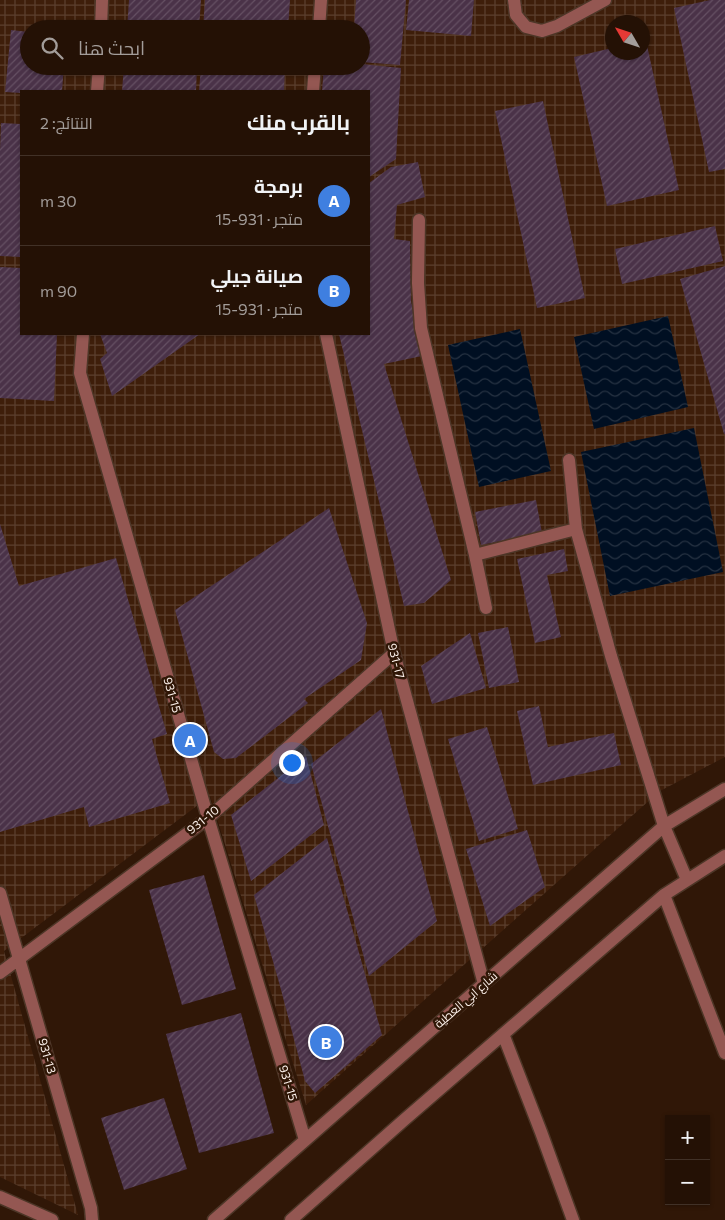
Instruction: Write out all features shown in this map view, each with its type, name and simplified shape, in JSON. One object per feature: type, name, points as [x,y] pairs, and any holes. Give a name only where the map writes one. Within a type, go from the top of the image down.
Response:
[{"type":"street","points":[[101,20],[102,0]]},
{"type":"street","points":[[320,20],[321,0]]},
{"type":"street","points":[[514,0],[516,15],[526,27],[542,31],[557,26],[605,0]]},
{"type":"street","points":[[97,90],[98,75]]},
{"type":"street","points":[[313,90],[314,75]]},
{"type":"street","points":[[418,220],[418,283],[421,328],[476,556],[486,608]]},
{"type":"street","name":"931-15","points":[[83,335],[80,373],[208,818],[305,1140]]},
{"type":"street","name":"931-17","points":[[326,335],[394,653],[484,984]]},
{"type":"street","points":[[569,460],[576,529],[611,656],[664,826],[687,880]]},
{"type":"street","points":[[476,556],[576,529]]},
{"type":"street","name":"931-10","points":[[0,973],[208,818],[394,653]]},
{"type":"street","name":"شارع ابي العطية","points":[[214,1220],[664,826],[725,789]]},
{"type":"street","points":[[291,1220],[664,895],[725,856]]},
{"type":"street","name":"931-13","points":[[0,893],[91,1208],[92,1220]]},
{"type":"street","points":[[664,895],[725,1054]]},
{"type":"street","points":[[503,1034],[573,1220]]},
{"type":"street","points":[[0,1197],[52,1220]]},
{"type":"shaded area","points":[[0,0],[725,0],[725,757],[660,791],[306,1105],[210,796],[4,951],[78,1215],[0,1177]]},
{"type":"water","points":[[668,316],[688,407],[594,429],[574,337]]},
{"type":"water","points":[[520,329],[551,471],[479,487],[448,345]]},
{"type":"water","points":[[694,428],[723,572],[610,596],[581,452]]},
{"type":"building","points":[[129,0],[201,0],[200,20],[128,20]]},
{"type":"building","points":[[205,0],[290,0],[289,20],[204,20]]},
{"type":"building","points":[[356,0],[406,0],[400,65],[370,63],[370,20],[355,20]]},
{"type":"building","points":[[409,0],[474,0],[471,36],[406,30]]},
{"type":"building","points":[[710,0],[725,0],[725,169],[709,172],[674,8]]},
{"type":"building","points":[[11,30],[20,31],[20,75],[63,75],[62,90],[5,92]]},
{"type":"building","points":[[605,50],[605,60],[650,59],[679,190],[607,206],[574,57]]},
{"type":"building","points":[[370,65],[401,68],[396,159],[370,176],[370,90],[322,90],[323,75],[370,75]]},
{"type":"building","points":[[123,75],[197,75],[196,90],[122,90]]},
{"type":"building","points":[[200,75],[285,75],[284,90],[199,90]]},
{"type":"building","points":[[543,101],[585,298],[537,308],[495,111]]},
{"type":"building","points":[[1,123],[20,124],[20,257],[0,256]]},
{"type":"building","points":[[418,162],[425,197],[397,205],[394,239],[410,241],[411,301],[422,356],[384,364],[451,580],[424,603],[404,606],[339,335],[370,335],[370,182],[391,167]]},
{"type":"building","points":[[715,226],[723,261],[622,284],[615,249]]},
{"type":"building","points":[[725,266],[725,434],[724,434],[680,279]]},
{"type":"building","points":[[0,267],[20,268],[20,335],[57,335],[54,401],[0,398]]},
{"type":"building","points":[[100,335],[199,335],[112,396],[100,359],[107,353]]},
{"type":"building","points":[[536,500],[542,533],[481,545],[475,512]]},
{"type":"building","points":[[329,508],[367,623],[361,660],[304,699],[308,703],[236,758],[223,759],[214,752],[175,610]]},
{"type":"building","points":[[0,524],[19,586],[116,558],[167,734],[152,739],[170,803],[89,827],[84,807],[0,832]]},
{"type":"building","points":[[564,549],[568,571],[547,575],[561,637],[535,643],[517,559]]},
{"type":"building","points":[[508,627],[519,682],[489,688],[478,633]]},
{"type":"building","points":[[470,633],[486,688],[432,704],[421,666]]},
{"type":"building","points":[[539,706],[548,747],[614,733],[621,765],[533,785],[517,711]]},
{"type":"building","points":[[381,709],[437,921],[369,976],[311,764]]},
{"type":"building","points":[[487,727],[518,829],[479,841],[448,739]]},
{"type":"building","points":[[306,756],[324,825],[251,881],[231,815]]},
{"type":"building","points":[[527,830],[545,887],[490,926],[466,849]]},
{"type":"building","points":[[327,838],[382,1035],[315,1093],[305,1081],[254,895]]},
{"type":"building","points":[[204,875],[236,989],[182,1005],[149,890]]},
{"type":"building","points":[[241,1013],[274,1133],[199,1153],[166,1034]]},
{"type":"building","points":[[164,1098],[187,1169],[124,1190],[101,1118]]},
{"type":"place","name":"برمجة","points":[[190,740]]},
{"type":"place","name":"صيانة جيلي","points":[[326,1042]]}]
